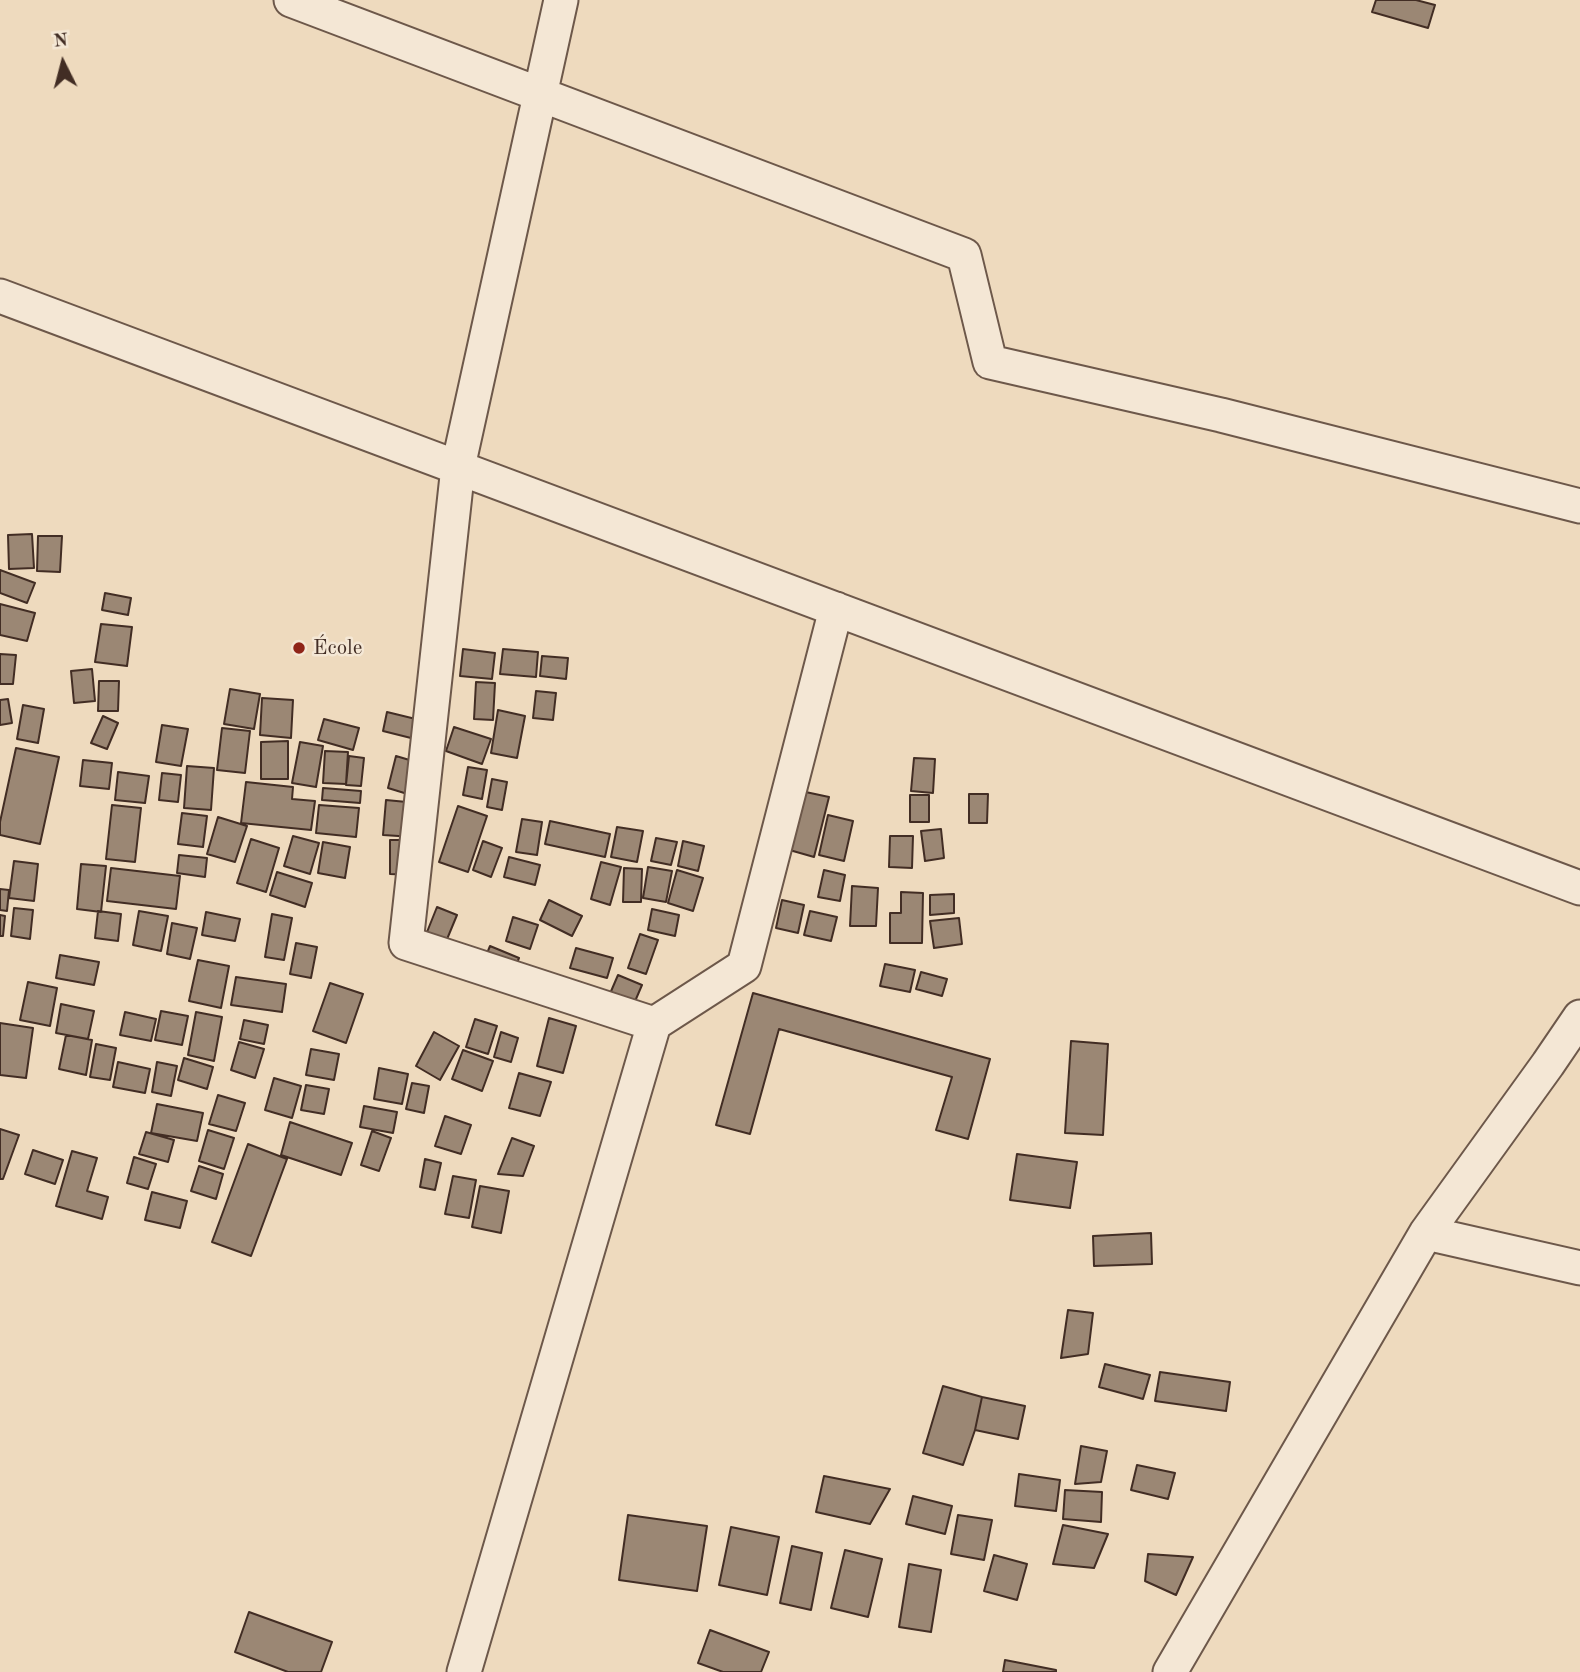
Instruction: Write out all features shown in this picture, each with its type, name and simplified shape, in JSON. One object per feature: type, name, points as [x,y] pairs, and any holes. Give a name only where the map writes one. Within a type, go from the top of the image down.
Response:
[{"type":"street","points":[[291,0],[964,255],[990,362],[1221,415],[1580,506]]},
{"type":"street","points":[[561,0],[458,467],[406,943],[654,1024]]},
{"type":"street","points":[[0,296],[1580,888]]},
{"type":"street","points":[[464,1672],[654,1024],[744,966],[836,609]]},
{"type":"street","points":[[1170,1672],[1426,1233],[1580,1017]]},
{"type":"street","points":[[1426,1233],[1580,1268]]},
{"type":"building","points":[[1376,0],[1416,0],[1435,5],[1428,28],[1372,12]]},
{"type":"building","points":[[32,534],[34,568],[9,569],[8,535]]},
{"type":"building","points":[[38,536],[62,536],[60,572],[37,571]]},
{"type":"building","points":[[0,570],[35,583],[27,603],[0,593]]},
{"type":"building","points":[[105,593],[131,598],[128,615],[102,610]]},
{"type":"building","points":[[0,604],[35,613],[27,641],[0,635]]},
{"type":"building","points":[[101,624],[132,627],[127,666],[95,662]]},
{"type":"building","points":[[463,649],[495,653],[492,679],[460,676]]},
{"type":"building","points":[[503,649],[538,652],[536,677],[500,674]]},
{"type":"building","points":[[0,654],[16,655],[13,684],[0,684]]},
{"type":"building","points":[[542,656],[568,658],[566,679],[540,676]]},
{"type":"building","points":[[92,669],[95,701],[74,703],[71,671]]},
{"type":"building","points":[[99,681],[119,681],[118,711],[98,711]]},
{"type":"building","points":[[476,682],[495,683],[493,720],[474,719]]},
{"type":"building","points":[[230,689],[260,694],[254,729],[224,724]]},
{"type":"building","points":[[536,691],[556,693],[553,720],[533,718]]},
{"type":"building","points":[[262,698],[293,700],[291,738],[260,735]]},
{"type":"building","points":[[8,699],[12,723],[0,725],[0,700]]},
{"type":"building","points":[[23,705],[44,709],[38,743],[17,739]]},
{"type":"building","points":[[498,710],[525,716],[517,758],[491,753]]},
{"type":"building","points":[[387,712],[428,722],[423,741],[383,731]]},
{"type":"building","points":[[103,716],[118,723],[107,749],[91,743]]},
{"type":"building","points":[[324,719],[359,728],[353,750],[318,740]]},
{"type":"building","points":[[162,725],[188,729],[181,766],[156,762]]},
{"type":"building","points":[[454,727],[491,739],[482,764],[446,751]]},
{"type":"building","points":[[222,728],[250,731],[245,773],[217,770]]},
{"type":"building","points":[[288,741],[288,779],[261,779],[261,742]]},
{"type":"building","points":[[300,742],[323,746],[316,787],[292,783]]},
{"type":"building","points":[[16,748],[59,757],[40,844],[0,835],[0,822]]},
{"type":"building","points":[[325,751],[348,752],[346,784],[323,783]]},
{"type":"building","points":[[349,756],[364,758],[361,786],[346,785]]},
{"type":"building","points":[[396,756],[423,764],[414,796],[388,788]]},
{"type":"building","points":[[914,758],[935,759],[933,793],[911,791]]},
{"type":"building","points":[[83,760],[112,763],[109,789],[80,786]]},
{"type":"building","points":[[187,766],[214,768],[211,810],[184,808]]},
{"type":"building","points":[[468,767],[487,770],[482,799],[463,795]]},
{"type":"building","points":[[118,772],[149,776],[145,803],[115,800]]},
{"type":"building","points":[[162,773],[181,775],[178,802],[159,800]]},
{"type":"building","points":[[492,779],[507,782],[502,810],[487,807]]},
{"type":"building","points":[[246,782],[293,787],[292,799],[315,801],[311,830],[241,823]]},
{"type":"building","points":[[323,788],[361,791],[360,803],[322,800]]},
{"type":"building","points":[[801,791],[829,797],[814,857],[786,849]]},
{"type":"building","points":[[969,794],[988,794],[987,823],[969,823]]},
{"type":"building","points":[[910,795],[929,795],[929,822],[910,822]]},
{"type":"building","points":[[386,800],[417,803],[414,837],[383,835]]},
{"type":"building","points":[[112,805],[141,808],[135,862],[106,859]]},
{"type":"building","points":[[319,805],[359,808],[356,837],[316,833]]},
{"type":"building","points":[[458,806],[487,816],[468,872],[439,862]]},
{"type":"building","points":[[182,813],[207,816],[203,847],[178,844]]},
{"type":"building","points":[[828,815],[853,821],[844,861],[819,855]]},
{"type":"building","points":[[218,817],[247,826],[235,862],[207,854]]},
{"type":"building","points":[[522,819],[542,822],[537,855],[516,852]]},
{"type":"building","points":[[550,821],[610,834],[605,857],[545,844]]},
{"type":"building","points":[[617,827],[643,831],[637,862],[611,857]]},
{"type":"building","points":[[941,829],[944,858],[925,861],[921,831]]},
{"type":"building","points":[[293,836],[319,843],[310,874],[284,866]]},
{"type":"building","points":[[890,836],[913,836],[912,868],[889,867]]},
{"type":"building","points":[[656,838],[677,842],[671,865],[651,861]]},
{"type":"building","points":[[251,839],[279,848],[266,892],[237,883]]},
{"type":"building","points":[[390,840],[412,840],[412,875],[390,874]]},
{"type":"building","points":[[483,841],[502,848],[491,877],[473,870]]},
{"type":"building","points":[[683,841],[704,846],[698,871],[678,866]]},
{"type":"building","points":[[323,842],[350,847],[345,878],[318,873]]},
{"type":"building","points":[[179,855],[207,858],[205,877],[177,873]]},
{"type":"building","points":[[509,857],[540,865],[535,885],[504,877]]},
{"type":"building","points":[[14,861],[38,864],[34,901],[9,898]]},
{"type":"building","points":[[601,862],[621,867],[610,905],[591,899]]},
{"type":"building","points":[[81,864],[106,866],[101,912],[77,909]]},
{"type":"building","points":[[648,867],[672,871],[666,902],[643,898]]},
{"type":"building","points":[[111,868],[180,876],[176,909],[107,901]]},
{"type":"building","points":[[624,868],[642,869],[641,902],[623,902]]},
{"type":"building","points":[[677,870],[703,878],[693,911],[668,903]]},
{"type":"building","points":[[824,870],[845,875],[840,901],[818,897]]},
{"type":"building","points":[[277,872],[312,883],[305,907],[270,895]]},
{"type":"building","points":[[852,886],[878,888],[876,926],[850,926]]},
{"type":"building","points":[[0,889],[9,890],[7,911],[0,910]]},
{"type":"building","points":[[901,892],[923,893],[922,943],[890,943],[890,913],[901,913]]},
{"type":"building","points":[[954,894],[954,913],[930,915],[930,895]]},
{"type":"building","points":[[549,900],[582,916],[572,936],[540,920]]},
{"type":"building","points":[[782,900],[804,905],[798,933],[776,928]]},
{"type":"building","points":[[437,907],[457,915],[445,944],[425,937]]},
{"type":"building","points":[[14,908],[33,910],[30,939],[11,936]]},
{"type":"building","points":[[652,909],[679,915],[675,936],[648,930]]},
{"type":"building","points":[[98,911],[121,914],[118,941],[95,938]]},
{"type":"building","points":[[139,911],[168,916],[161,951],[133,945]]},
{"type":"building","points":[[810,911],[837,917],[831,941],[804,935]]},
{"type":"building","points":[[206,912],[240,919],[235,941],[202,935]]},
{"type":"building","points":[[272,914],[292,918],[284,960],[265,957]]},
{"type":"building","points":[[0,915],[5,916],[3,936],[0,936]]},
{"type":"building","points":[[513,917],[538,925],[530,949],[506,941]]},
{"type":"building","points":[[959,918],[962,944],[934,948],[930,921]]},
{"type":"building","points":[[172,923],[197,928],[190,959],[167,954]]},
{"type":"building","points":[[640,934],[658,940],[646,974],[628,968]]},
{"type":"building","points":[[296,943],[317,947],[311,978],[290,974]]},
{"type":"building","points":[[490,946],[519,958],[512,975],[483,963]]},
{"type":"building","points":[[576,948],[613,958],[607,978],[570,968]]},
{"type":"building","points":[[60,955],[99,962],[94,985],[56,978]]},
{"type":"building","points":[[198,960],[229,966],[221,1008],[189,1001]]},
{"type":"building","points":[[885,964],[915,970],[910,992],[880,986]]},
{"type":"building","points":[[921,972],[947,979],[942,996],[916,989]]},
{"type":"building","points":[[618,975],[642,985],[630,1013],[606,1003]]},
{"type":"building","points":[[236,977],[286,984],[282,1012],[231,1005]]},
{"type":"building","points":[[28,982],[57,988],[50,1026],[20,1020]]},
{"type":"building","points":[[330,983],[363,994],[346,1043],[313,1031]]},
{"type":"building","points":[[753,993],[990,1059],[968,1139],[936,1130],[952,1077],[779,1029],[750,1134],[716,1125]]},
{"type":"building","points":[[61,1004],[94,1011],[88,1039],[56,1033]]},
{"type":"building","points":[[161,1011],[188,1016],[182,1045],[155,1040]]},
{"type":"building","points":[[125,1012],[156,1019],[151,1041],[120,1035]]},
{"type":"building","points":[[196,1012],[222,1017],[214,1061],[188,1055]]},
{"type":"building","points":[[549,1018],[576,1026],[563,1073],[537,1066]]},
{"type":"building","points":[[475,1019],[497,1026],[488,1054],[466,1047]]},
{"type":"building","points":[[244,1020],[268,1025],[264,1044],[240,1039]]},
{"type":"building","points":[[0,1023],[33,1028],[26,1078],[0,1075]]},
{"type":"building","points":[[434,1032],[459,1046],[440,1080],[416,1066]]},
{"type":"building","points":[[501,1032],[518,1038],[511,1062],[494,1057]]},
{"type":"building","points":[[66,1035],[92,1040],[86,1075],[59,1069]]},
{"type":"building","points":[[1071,1041],[1108,1044],[1103,1135],[1065,1133]]},
{"type":"building","points":[[239,1042],[264,1049],[255,1078],[231,1070]]},
{"type":"building","points":[[96,1044],[116,1048],[110,1080],[90,1077]]},
{"type":"building","points":[[311,1049],[339,1054],[334,1080],[306,1075]]},
{"type":"building","points":[[463,1050],[493,1061],[482,1091],[452,1079]]},
{"type":"building","points":[[184,1058],[213,1067],[207,1089],[178,1080]]},
{"type":"building","points":[[118,1062],[150,1069],[145,1093],[113,1087]]},
{"type":"building","points":[[157,1062],[177,1066],[171,1096],[152,1092]]},
{"type":"building","points":[[379,1068],[408,1074],[402,1104],[374,1099]]},
{"type":"building","points":[[519,1073],[551,1082],[540,1116],[509,1108]]},
{"type":"building","points":[[274,1078],[301,1086],[292,1118],[265,1110]]},
{"type":"building","points":[[412,1083],[429,1086],[424,1113],[406,1109]]},
{"type":"building","points":[[306,1085],[329,1089],[324,1114],[301,1110]]},
{"type":"building","points":[[218,1095],[245,1103],[236,1131],[209,1124]]},
{"type":"building","points":[[157,1104],[203,1113],[197,1141],[151,1133]]},
{"type":"building","points":[[364,1106],[397,1112],[393,1133],[360,1127]]},
{"type":"building","points":[[445,1116],[471,1125],[461,1154],[435,1146]]},
{"type":"building","points":[[290,1122],[352,1143],[341,1175],[281,1155]]},
{"type":"building","points":[[0,1129],[19,1135],[3,1179],[0,1179]]},
{"type":"building","points":[[208,1130],[234,1138],[224,1169],[199,1161]]},
{"type":"building","points":[[372,1131],[391,1138],[379,1171],[361,1165]]},
{"type":"building","points":[[146,1132],[174,1140],[168,1162],[139,1154]]},
{"type":"building","points":[[512,1138],[534,1146],[523,1176],[498,1174]]},
{"type":"building","points":[[248,1144],[287,1159],[251,1256],[212,1242]]},
{"type":"building","points":[[33,1150],[63,1160],[55,1184],[25,1174]]},
{"type":"building","points":[[72,1151],[97,1158],[87,1191],[108,1197],[102,1219],[56,1206]]},
{"type":"building","points":[[1017,1154],[1077,1162],[1070,1208],[1010,1200]]},
{"type":"building","points":[[134,1157],[156,1164],[148,1189],[127,1183]]},
{"type":"building","points":[[425,1159],[441,1163],[435,1190],[420,1187]]},
{"type":"building","points":[[199,1166],[223,1174],[216,1199],[191,1191]]},
{"type":"building","points":[[453,1176],[476,1180],[469,1218],[445,1214]]},
{"type":"building","points":[[480,1186],[509,1191],[501,1233],[472,1227]]},
{"type":"building","points":[[152,1192],[187,1201],[180,1228],[145,1220]]},
{"type":"building","points":[[1151,1233],[1152,1264],[1094,1266],[1093,1236]]},
{"type":"building","points":[[1068,1310],[1093,1313],[1088,1354],[1061,1358]]},
{"type":"building","points":[[1105,1364],[1150,1375],[1143,1399],[1099,1387]]},
{"type":"building","points":[[1160,1372],[1230,1382],[1226,1411],[1155,1401]]},
{"type":"building","points":[[943,1386],[982,1397],[975,1430],[963,1465],[923,1453]]},
{"type":"building","points":[[982,1397],[1025,1406],[1018,1439],[975,1430]]},
{"type":"building","points":[[1081,1446],[1107,1451],[1101,1482],[1075,1484]]},
{"type":"building","points":[[1137,1465],[1175,1473],[1168,1499],[1131,1490]]},
{"type":"building","points":[[1019,1474],[1060,1480],[1056,1511],[1015,1506]]},
{"type":"building","points":[[824,1476],[890,1489],[870,1524],[816,1512]]},
{"type":"building","points":[[1065,1490],[1102,1492],[1101,1522],[1063,1519]]},
{"type":"building","points":[[913,1496],[952,1506],[945,1534],[906,1524]]},
{"type":"building","points":[[628,1515],[707,1526],[697,1591],[619,1580]]},
{"type":"building","points":[[958,1515],[992,1520],[984,1560],[951,1554]]},
{"type":"building","points":[[1063,1525],[1108,1534],[1094,1568],[1053,1564]]},
{"type":"building","points":[[731,1527],[779,1537],[767,1595],[719,1585]]},
{"type":"building","points":[[792,1546],[822,1553],[811,1610],[780,1603]]},
{"type":"building","points":[[845,1550],[882,1559],[868,1617],[831,1608]]},
{"type":"building","points":[[1148,1554],[1193,1557],[1176,1595],[1145,1581]]},
{"type":"building","points":[[994,1555],[1027,1564],[1017,1600],[984,1591]]},
{"type":"building","points":[[909,1564],[941,1570],[931,1632],[899,1627]]},
{"type":"building","points":[[249,1612],[332,1642],[321,1672],[288,1672],[235,1652]]},
{"type":"building","points":[[710,1630],[769,1652],[761,1672],[723,1672],[698,1663]]},
{"type":"building","points":[[1005,1660],[1056,1670],[1056,1672],[1003,1672]]},
{"type":"place","name":"École","points":[[299,648]]}]
